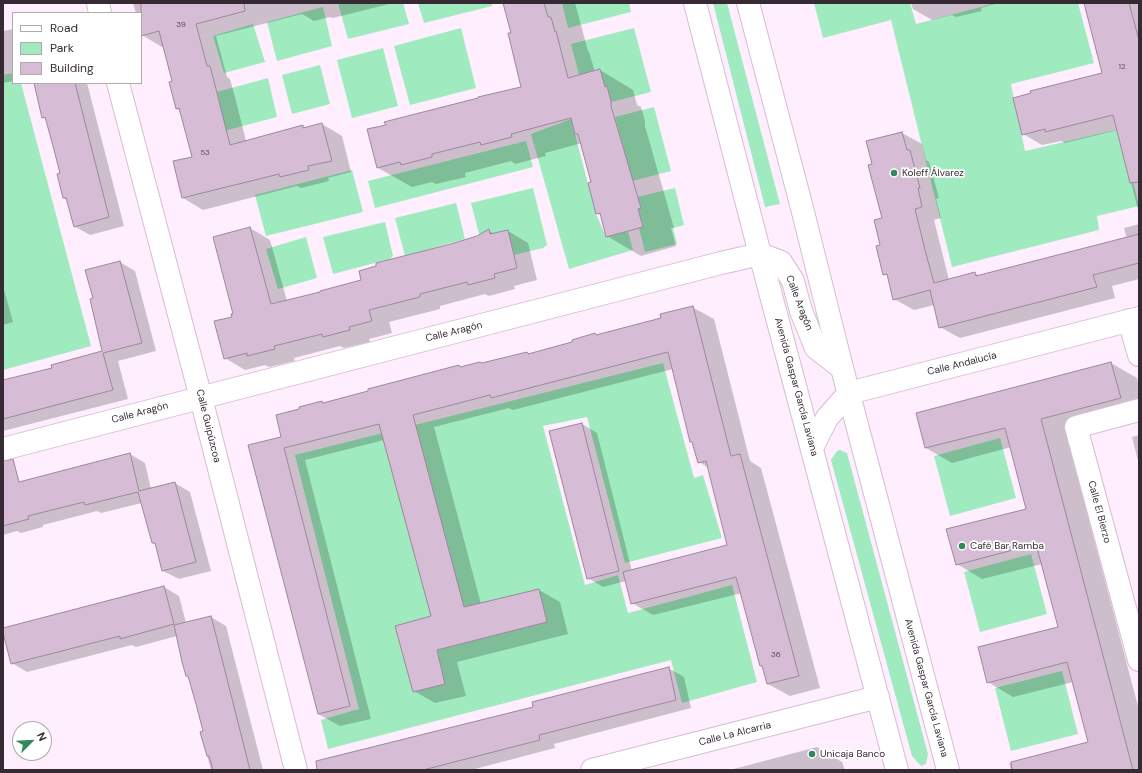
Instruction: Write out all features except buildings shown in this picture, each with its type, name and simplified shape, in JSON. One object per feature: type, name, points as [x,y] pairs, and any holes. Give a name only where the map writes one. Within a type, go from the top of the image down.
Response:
[{"type":"street","name":"Avenida Gaspar García Laviana","points":[[695,3],[897,770]]},
{"type":"street","name":"Avenida Gaspar García Laviana","points":[[748,3],[948,770]]},
{"type":"street","name":"Calle Guipúzcoa","points":[[118,84],[201,398],[296,770]]},
{"type":"street","name":"Calle Aragón","points":[[3,449],[760,254],[782,262],[792,281],[801,311],[816,348],[842,368]]},
{"type":"street","points":[[1134,319],[1139,355]]},
{"type":"street","name":"Calle Andalucía","points":[[849,393],[1134,319]]},
{"type":"street","points":[[812,448],[827,418],[849,393]]},
{"type":"street","name":"Calle El Bierzo","points":[[1139,410],[1076,427],[1139,660]]},
{"type":"street","name":"Calle La Alcarria","points":[[592,770],[878,697]]},
{"type":"green space","points":[[338,3],[403,3],[409,24],[348,39]]},
{"type":"green space","points":[[418,3],[491,3],[492,6],[424,23]]},
{"type":"green space","points":[[562,3],[629,3],[631,12],[568,28]]},
{"type":"green space","points":[[713,3],[727,3],[780,204],[765,207]]},
{"type":"green space","points":[[814,3],[910,3],[916,24],[996,3],[1078,3],[1094,63],[1011,84],[1025,151],[1120,129],[1139,206],[1097,216],[1099,230],[952,267],[891,20],[823,38]]},
{"type":"green space","points":[[323,7],[332,46],[277,61],[267,22]]},
{"type":"green space","points":[[253,24],[265,62],[224,73],[213,36]]},
{"type":"green space","points":[[461,28],[476,88],[410,105],[394,46]]},
{"type":"green space","points":[[634,28],[651,92],[611,102],[600,69],[579,75],[571,44]]},
{"type":"green space","points":[[383,48],[398,106],[352,118],[337,60]]},
{"type":"green space","points":[[320,65],[330,104],[292,114],[282,75]]},
{"type":"green space","points":[[12,73],[12,84],[21,84],[91,346],[3,370],[3,75]]},
{"type":"green space","points":[[268,78],[277,117],[220,132],[220,103],[217,92]]},
{"type":"green space","points":[[654,107],[671,171],[632,181],[615,117]]},
{"type":"green space","points":[[571,119],[596,214],[606,237],[628,231],[633,250],[569,269],[531,134]]},
{"type":"green space","points":[[526,141],[533,167],[375,208],[368,181]]},
{"type":"green space","points":[[352,170],[363,212],[266,236],[255,195]]},
{"type":"green space","points":[[533,188],[547,245],[543,248],[514,255],[508,230],[490,234],[489,232],[479,234],[471,203]]},
{"type":"green space","points":[[675,188],[684,225],[673,228],[677,244],[645,252],[639,228],[643,226],[638,209],[641,208],[637,197]]},
{"type":"green space","points":[[456,203],[465,239],[405,256],[395,218]]},
{"type":"green space","points":[[385,222],[393,256],[390,259],[333,274],[323,237]]},
{"type":"green space","points":[[306,237],[317,278],[278,289],[266,249]]},
{"type":"green space","points":[[663,363],[694,478],[703,475],[722,538],[625,563],[587,417],[543,426],[585,585],[618,575],[628,613],[732,585],[757,682],[682,703],[671,660],[328,749],[321,720],[359,709],[295,455]]},
{"type":"green space","points":[[1000,438],[1016,498],[950,516],[934,456]]},
{"type":"green space","points":[[840,450],[847,453],[928,754],[926,764],[921,766],[912,756],[831,460],[837,451]]},
{"type":"green space","points":[[1031,554],[1047,614],[980,632],[964,572]]},
{"type":"green space","points":[[1062,671],[1078,734],[1011,751],[995,688]]},
{"type":"place","name":"Koleff Álvarez","points":[[894,173]]},
{"type":"place","name":"Café Bar Ramba","points":[[962,546]]},
{"type":"place","name":"Unicaja Banco","points":[[812,754]]}]
